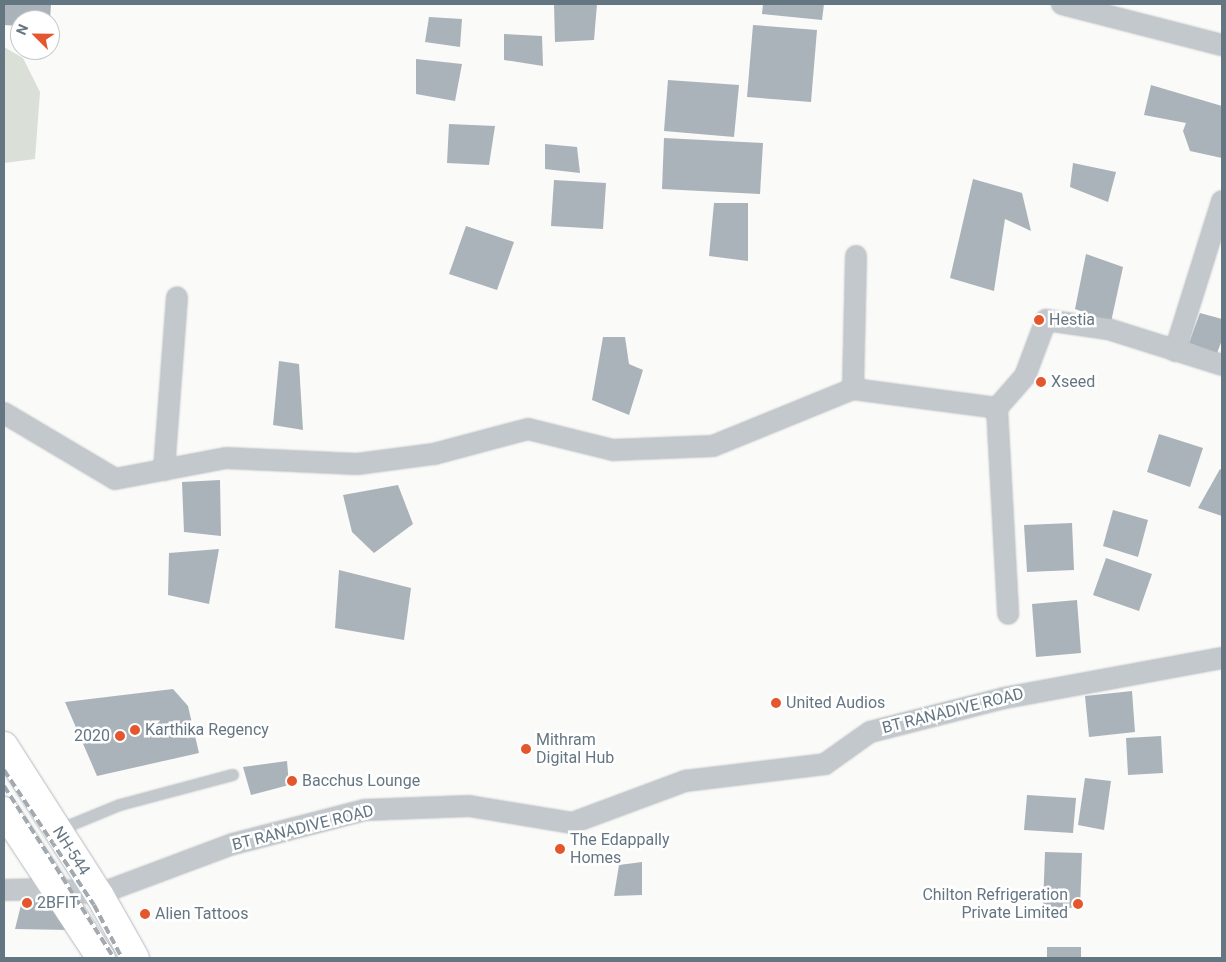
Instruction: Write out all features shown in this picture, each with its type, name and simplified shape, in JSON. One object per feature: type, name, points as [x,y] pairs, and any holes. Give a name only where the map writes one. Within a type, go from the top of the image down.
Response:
[{"type":"main road","name":"NH-544","points":[[4,746],[99,894],[135,958]]},
{"type":"main road","points":[[4,811],[100,958]]},
{"type":"street","points":[[1062,4],[1222,45]]},
{"type":"street","points":[[1175,350],[1222,201]]},
{"type":"street","points":[[853,389],[856,256]]},
{"type":"street","points":[[164,470],[177,297]]},
{"type":"street","points":[[1008,614],[997,408],[1025,376],[1046,320],[1108,329],[1222,366]]},
{"type":"street","points":[[4,413],[114,479],[226,458],[357,464],[434,454],[528,429],[613,450],[713,446],[853,389],[997,408]]},
{"type":"street","name":"BT RANADIVE ROAD","points":[[4,890],[54,889],[99,894],[233,844],[364,810],[469,806],[572,823],[686,781],[825,764],[870,732],[994,700],[1222,658]]},
{"type":"lane","points":[[58,831],[120,805],[233,775]]},
{"type":"shaded area","points":[[4,47],[10,50],[10,60],[24,60],[40,92],[35,159],[4,163]]},
{"type":"building","points":[[4,4],[51,4],[51,10],[10,10],[10,25],[4,25]]},
{"type":"building","points":[[554,4],[597,4],[594,40],[555,42]]},
{"type":"building","points":[[763,4],[824,4],[822,20],[762,14]]},
{"type":"building","points":[[429,17],[462,19],[460,47],[425,42]]},
{"type":"building","points":[[753,25],[817,30],[811,102],[747,97]]},
{"type":"building","points":[[504,34],[542,36],[543,66],[504,60]]},
{"type":"building","points":[[416,59],[462,64],[455,101],[416,94]]},
{"type":"building","points":[[668,80],[739,85],[734,137],[664,131]]},
{"type":"building","points":[[1151,85],[1222,106],[1222,158],[1190,151],[1183,131],[1186,123],[1144,115]]},
{"type":"building","points":[[449,124],[495,126],[489,165],[447,163]]},
{"type":"building","points":[[664,138],[763,143],[760,194],[662,189]]},
{"type":"building","points":[[545,144],[577,147],[580,173],[545,169]]},
{"type":"building","points":[[1073,163],[1116,172],[1108,202],[1070,187]]},
{"type":"building","points":[[973,179],[1022,193],[1031,231],[1005,219],[994,291],[950,278]]},
{"type":"building","points":[[554,180],[606,183],[603,229],[551,226]]},
{"type":"building","points":[[714,203],[748,203],[748,261],[709,256]]},
{"type":"building","points":[[466,226],[514,242],[497,290],[449,274]]},
{"type":"building","points":[[1086,254],[1123,267],[1111,322],[1075,309]]},
{"type":"building","points":[[1200,313],[1222,319],[1222,340],[1217,353],[1189,343]]},
{"type":"building","points":[[603,337],[625,337],[629,364],[643,370],[629,415],[592,400]]},
{"type":"building","points":[[279,361],[299,364],[303,430],[273,425]]},
{"type":"building","points":[[1159,434],[1203,448],[1190,487],[1147,472]]},
{"type":"building","points":[[1220,469],[1222,470],[1222,516],[1198,508]]},
{"type":"building","points":[[220,480],[221,536],[184,532],[182,482]]},
{"type":"building","points":[[398,485],[413,524],[374,553],[352,532],[343,495]]},
{"type":"building","points":[[1113,510],[1148,520],[1138,557],[1103,546]]},
{"type":"building","points":[[1072,523],[1074,570],[1027,572],[1024,525]]},
{"type":"building","points":[[219,549],[209,604],[168,595],[169,553]]},
{"type":"building","points":[[1106,558],[1152,574],[1139,611],[1093,595]]},
{"type":"building","points":[[339,570],[411,588],[404,640],[335,628]]},
{"type":"building","points":[[1077,600],[1081,653],[1036,657],[1032,604]]},
{"type":"building","name":"Karthika Regency","points":[[173,689],[188,706],[199,753],[97,776],[65,702]]},
{"type":"building","points":[[1132,691],[1135,732],[1089,737],[1085,696]]},
{"type":"building","points":[[1161,736],[1163,773],[1128,775],[1126,738]]},
{"type":"building","points":[[287,761],[289,785],[251,795],[243,767]]},
{"type":"building","points":[[1085,778],[1111,781],[1104,830],[1078,825]]},
{"type":"building","points":[[1027,795],[1076,798],[1073,833],[1024,830]]},
{"type":"building","points":[[1045,852],[1082,853],[1080,908],[1043,907]]},
{"type":"building","points":[[642,862],[642,895],[614,896],[619,865]]},
{"type":"building","points":[[23,897],[53,897],[68,930],[15,929]]},
{"type":"building","points":[[1047,947],[1081,947],[1081,958],[1047,958]]},
{"type":"railway","points":[[4,770],[94,905],[122,958]]},
{"type":"railway","points":[[4,786],[114,958]]},
{"type":"place","name":"Hestia","points":[[1039,320]]},
{"type":"place","name":"Xseed","points":[[1041,382]]},
{"type":"place","name":"United Audios","points":[[776,703]]},
{"type":"place","name":"Karthika Regency","points":[[135,730]]},
{"type":"place","name":"2020","points":[[120,736]]},
{"type":"place","name":"Mithram Digital Hub","points":[[526,749]]},
{"type":"place","name":"Bacchus Lounge","points":[[292,781]]},
{"type":"place","name":"The Edappally Homes","points":[[560,849]]},
{"type":"place","name":"2BFIT","points":[[27,903]]},
{"type":"place","name":"Chilton Refrigeration Private Limited","points":[[1078,904]]},
{"type":"place","name":"Alien Tattoos","points":[[145,914]]}]
